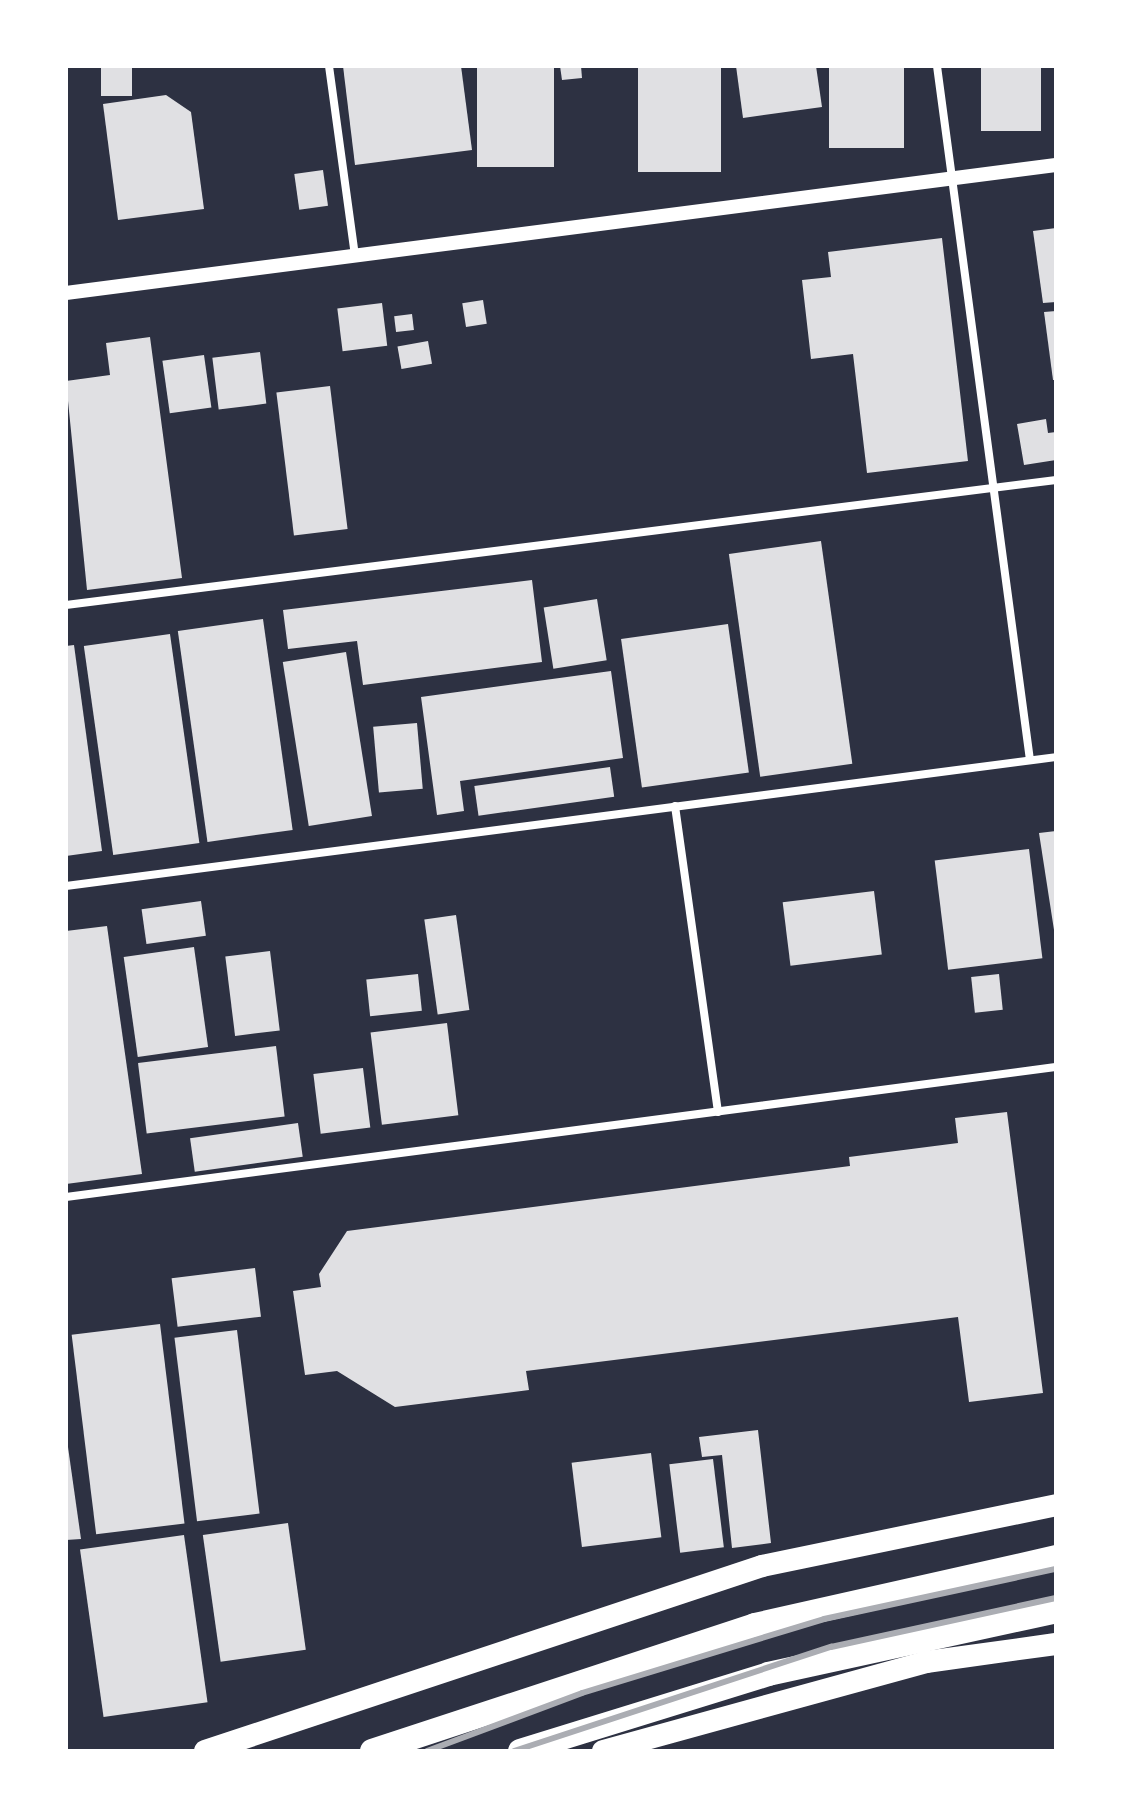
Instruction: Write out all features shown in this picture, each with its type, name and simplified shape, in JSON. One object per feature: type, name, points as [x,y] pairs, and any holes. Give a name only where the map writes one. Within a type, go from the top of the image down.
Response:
[{"type":"highway","points":[[205,1751],[762,1566],[1056,1505]]},
{"type":"highway","points":[[372,1751],[755,1625],[1056,1557]]},
{"type":"highway","points":[[520,1751],[768,1674],[1056,1611]]},
{"type":"highway","points":[[603,1751],[926,1662],[1056,1644]]},
{"type":"street","points":[[329,66],[355,256]]},
{"type":"street","points":[[937,66],[1030,760]]},
{"type":"street","points":[[66,293],[1056,165]]},
{"type":"street","points":[[66,605],[1056,480]]},
{"type":"street","points":[[66,886],[1056,757]]},
{"type":"street","points":[[675,806],[718,1112]]},
{"type":"street","points":[[66,1197],[1056,1067]]},
{"type":"building","points":[[101,66],[132,66],[132,96],[101,96]]},
{"type":"building","points":[[343,66],[461,66],[472,150],[355,165]]},
{"type":"building","points":[[477,66],[554,66],[554,167],[477,167]]},
{"type":"building","points":[[560,66],[581,66],[582,78],[562,80]]},
{"type":"building","points":[[638,66],[721,66],[721,172],[638,172]]},
{"type":"building","points":[[736,66],[816,66],[822,107],[743,118]]},
{"type":"building","points":[[829,66],[904,66],[904,148],[829,148]]},
{"type":"building","points":[[981,66],[1041,66],[1041,131],[981,131]]},
{"type":"building","points":[[166,95],[191,112],[204,209],[118,220],[103,104]]},
{"type":"building","points":[[323,170],[328,206],[299,210],[294,174]]},
{"type":"building","points":[[1056,228],[1056,302],[1043,303],[1033,231]]},
{"type":"building","points":[[942,238],[968,461],[867,473],[853,354],[811,359],[802,280],[831,277],[828,252]]},
{"type":"building","points":[[483,300],[487,324],[466,327],[462,303]]},
{"type":"building","points":[[382,303],[387,346],[343,351],[337,308]]},
{"type":"building","points":[[1056,311],[1056,380],[1053,380],[1044,312]]},
{"type":"building","points":[[412,314],[414,330],[396,332],[394,316]]},
{"type":"building","points":[[150,337],[182,578],[87,590],[66,381],[110,375],[106,343]]},
{"type":"building","points":[[428,341],[432,364],[401,369],[397,346]]},
{"type":"building","points":[[260,352],[266,404],[219,409],[212,358]]},
{"type":"building","points":[[204,355],[211,407],[170,413],[162,361]]},
{"type":"building","points":[[330,386],[348,529],[294,536],[276,393]]},
{"type":"building","points":[[1046,419],[1048,433],[1056,432],[1056,460],[1024,465],[1017,424]]},
{"type":"building","points":[[821,541],[852,764],[760,777],[729,554]]},
{"type":"building","points":[[532,580],[542,662],[363,685],[357,641],[288,649],[283,610]]},
{"type":"building","points":[[597,599],[607,660],[553,669],[544,607]]},
{"type":"building","points":[[263,619],[293,830],[207,842],[178,631]]},
{"type":"building","points":[[728,624],[749,773],[642,788],[621,639]]},
{"type":"building","points":[[170,634],[199,843],[113,855],[84,646]]},
{"type":"building","points":[[74,645],[102,851],[66,856],[66,646]]},
{"type":"building","points":[[346,652],[372,816],[309,826],[283,662]]},
{"type":"building","points":[[611,671],[623,758],[460,781],[464,811],[437,815],[421,697]]},
{"type":"building","points":[[417,723],[423,789],[379,793],[373,727]]},
{"type":"building","points":[[610,767],[614,797],[479,816],[474,786]]},
{"type":"building","points":[[1056,831],[1056,930],[1054,930],[1039,833]]},
{"type":"building","points":[[1029,849],[1042,958],[948,970],[935,861]]},
{"type":"building","points":[[874,891],[882,955],[790,966],[783,902]]},
{"type":"building","points":[[201,901],[206,936],[146,944],[142,909]]},
{"type":"building","points":[[456,915],[469,1010],[438,1015],[424,919]]},
{"type":"building","points":[[107,926],[142,1174],[66,1184],[66,931]]},
{"type":"building","points":[[194,947],[208,1047],[138,1057],[124,957]]},
{"type":"building","points":[[270,951],[280,1030],[235,1036],[225,956]]},
{"type":"building","points":[[418,974],[422,1011],[370,1016],[366,979]]},
{"type":"building","points":[[999,974],[1003,1010],[975,1013],[971,977]]},
{"type":"building","points":[[447,1023],[458,1115],[382,1125],[371,1032]]},
{"type":"building","points":[[276,1046],[285,1116],[147,1133],[138,1063]]},
{"type":"building","points":[[363,1068],[370,1128],[321,1134],[313,1074]]},
{"type":"building","points":[[1007,1112],[1043,1393],[969,1402],[958,1317],[526,1371],[529,1390],[395,1407],[337,1371],[305,1375],[293,1291],[321,1287],[319,1274],[347,1231],[850,1166],[849,1157],[958,1143],[955,1118]]},
{"type":"building","points":[[298,1123],[303,1157],[195,1172],[190,1138]]},
{"type":"building","points":[[255,1268],[261,1317],[178,1327],[172,1278]]},
{"type":"building","points":[[160,1324],[184,1524],[96,1534],[72,1335]]},
{"type":"building","points":[[237,1330],[260,1514],[197,1521],[174,1338]]},
{"type":"building","points":[[758,1430],[771,1543],[732,1548],[722,1455],[702,1457],[699,1437]]},
{"type":"building","points":[[66,1433],[81,1539],[66,1540]]},
{"type":"building","points":[[651,1453],[661,1537],[582,1547],[572,1463]]},
{"type":"building","points":[[713,1459],[724,1547],[680,1553],[669,1464]]},
{"type":"building","points":[[288,1523],[306,1650],[221,1662],[203,1535]]},
{"type":"building","points":[[184,1535],[208,1702],[104,1717],[80,1550]]},
{"type":"railway","points":[[427,1751],[582,1693],[824,1619],[1056,1569]]},
{"type":"railway","points":[[514,1751],[831,1647],[1056,1598]]}]
